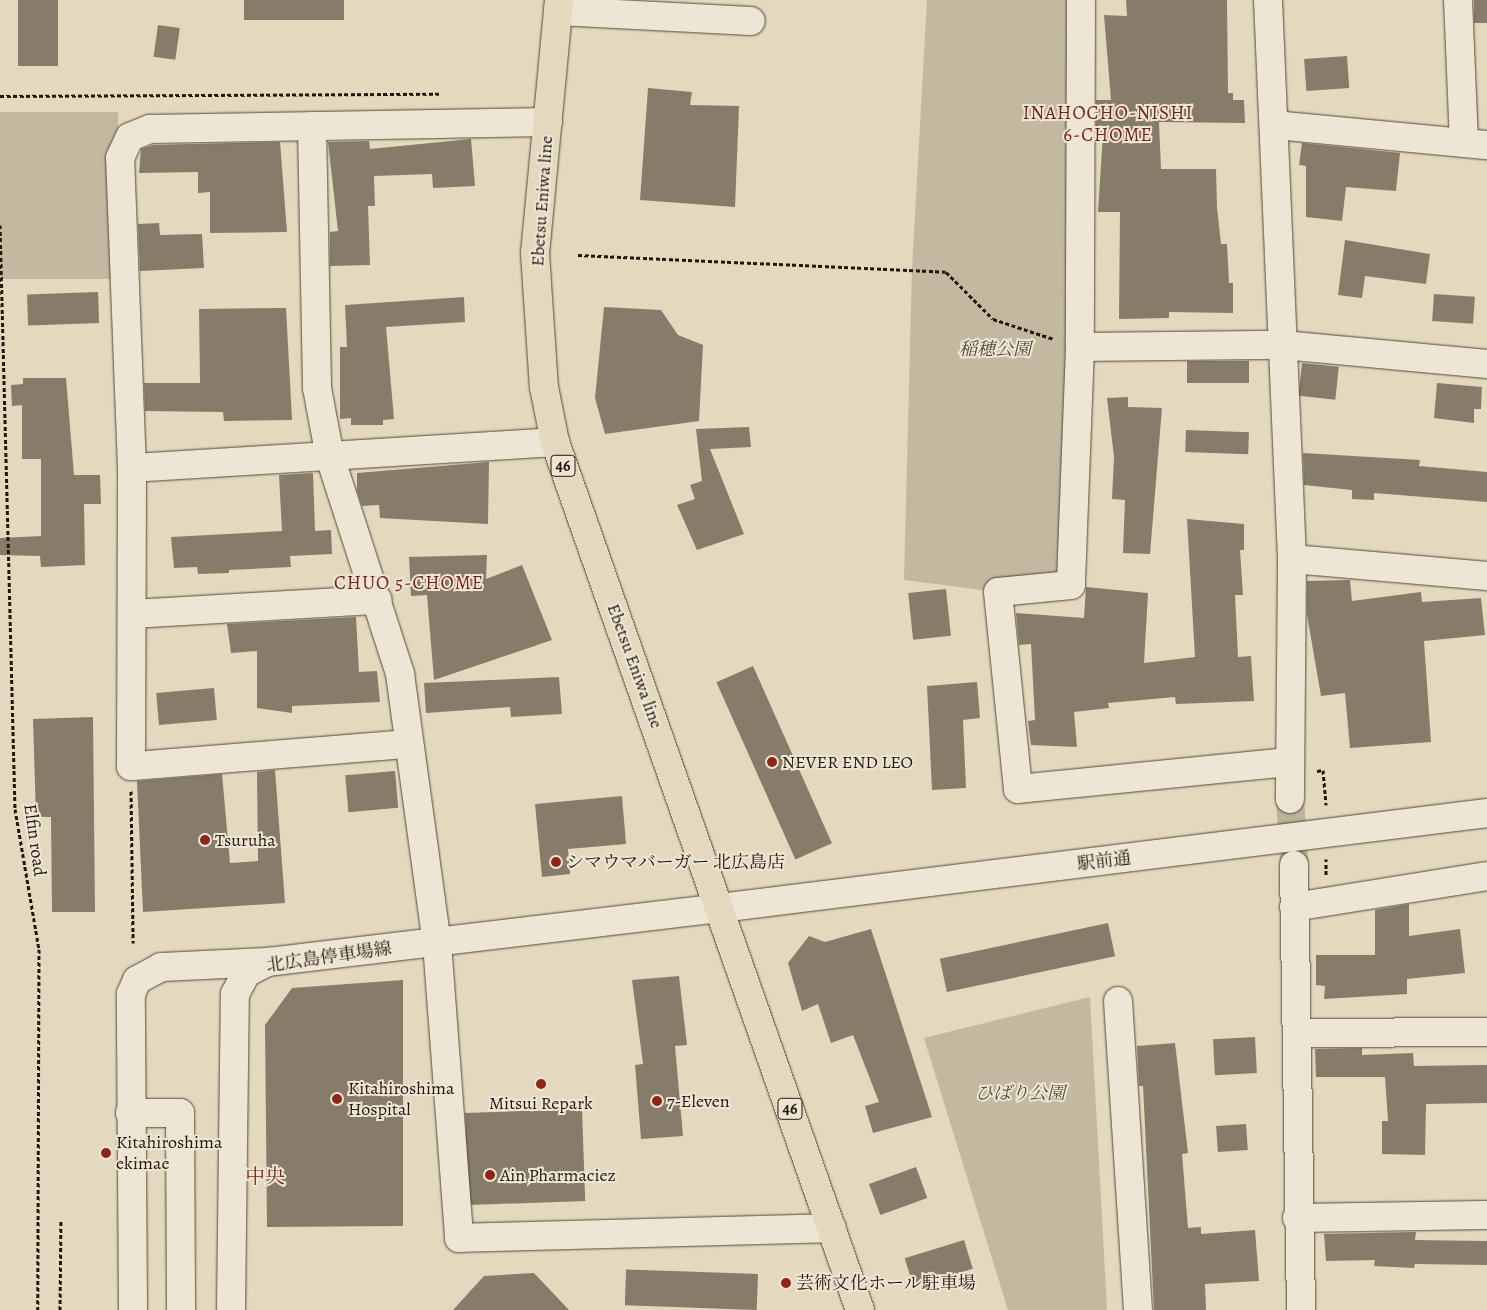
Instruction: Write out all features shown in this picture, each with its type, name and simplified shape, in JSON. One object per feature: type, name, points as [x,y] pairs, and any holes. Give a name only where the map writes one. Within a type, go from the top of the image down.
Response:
[{"type":"main road","name":"Ebetsu Eniwa line","points":[[559,5],[535,253],[544,387],[555,442],[860,1310]]},
{"type":"street","points":[[1081,0],[1080,347],[1071,585],[998,592],[1018,788],[1290,762]]},
{"type":"street","points":[[1268,0],[1292,559],[1290,799]]},
{"type":"street","points":[[1274,126],[1476,144],[1458,0]]},
{"type":"street","points":[[559,5],[750,21]]},
{"type":"street","points":[[407,744],[131,766],[132,468],[120,158],[130,137],[150,129],[548,122]]},
{"type":"street","points":[[312,126],[317,388],[330,457],[378,600],[400,674],[407,744],[438,942],[459,1238],[832,1228]]},
{"type":"street","points":[[1080,347],[1283,345],[1487,364]]},
{"type":"street","points":[[132,468],[555,442]]},
{"type":"street","points":[[1292,559],[1487,576]]},
{"type":"street","points":[[133,614],[378,600]]},
{"type":"street","name":"駅前通","points":[[720,908],[1487,813]]},
{"type":"street","points":[[1294,865],[1300,1032],[1297,1218],[1301,1310]]},
{"type":"street","points":[[1294,906],[1487,876]]},
{"type":"street","name":"北広島停車場線","points":[[231,1310],[235,994],[246,973],[268,962],[720,908]]},
{"type":"street","points":[[134,1310],[130,1113],[131,994],[138,980],[161,967],[268,962]]},
{"type":"street","points":[[1118,1001],[1138,1310]]},
{"type":"street","points":[[1300,1032],[1487,1032]]},
{"type":"street","points":[[130,1113],[180,1113],[181,1310]]},
{"type":"street","points":[[1297,1218],[1487,1215]]},
{"type":"path","points":[[0,96],[445,94]]},
{"type":"path","name":"Elfin road","points":[[0,225],[1,393],[13,620],[15,809],[39,949],[38,1310]]},
{"type":"path","points":[[578,255],[946,272],[993,319],[1080,347]]},
{"type":"path","points":[[131,766],[133,943]]},
{"type":"path","points":[[60,1310],[61,1221]]},
{"type":"green space","name":"稲穂公園","points":[[927,0],[1081,0],[1071,585],[998,592],[904,580],[912,270]]},
{"type":"green space","points":[[0,112],[118,112],[118,279],[0,279]]},
{"type":"green space","name":"ひばり公園","points":[[1090,997],[1107,1310],[1008,1310],[924,1038]]},
{"type":"building","points":[[18,0],[58,0],[58,66],[18,66]]},
{"type":"building","points":[[244,0],[344,0],[344,20],[244,20]]},
{"type":"building","points":[[1126,0],[1227,0],[1228,93],[1233,93],[1233,100],[1244,100],[1245,123],[1159,122],[1161,169],[1216,169],[1217,207],[1221,244],[1227,244],[1229,283],[1233,283],[1233,313],[1169,312],[1169,318],[1119,319],[1120,212],[1098,212],[1103,133],[1096,133],[1096,100],[1111,100],[1104,15],[1127,16]]},
{"type":"building","points":[[1474,0],[1487,0],[1487,23],[1474,23]]},
{"type":"building","points":[[158,25],[180,28],[175,60],[154,57]]},
{"type":"building","points":[[1347,56],[1349,88],[1306,91],[1304,59]]},
{"type":"building","points":[[648,88],[692,92],[690,105],[739,106],[735,207],[640,200]]},
{"type":"building","points":[[471,139],[475,186],[433,188],[432,174],[374,176],[375,206],[368,206],[370,265],[330,266],[330,232],[338,231],[328,142],[369,141],[370,149]]},
{"type":"building","points":[[280,142],[287,232],[210,233],[210,192],[198,193],[198,172],[139,173],[141,149],[153,145]]},
{"type":"building","points":[[1302,143],[1400,153],[1396,191],[1346,187],[1342,221],[1306,217],[1306,166],[1299,165]]},
{"type":"building","points":[[159,223],[160,235],[202,234],[204,268],[140,271],[138,224]]},
{"type":"building","points":[[1345,240],[1430,254],[1426,284],[1365,276],[1362,298],[1338,295]]},
{"type":"building","points":[[98,292],[99,323],[28,325],[27,294]]},
{"type":"building","points":[[1434,294],[1475,297],[1473,324],[1432,321]]},
{"type":"building","points":[[464,297],[465,322],[386,327],[394,419],[383,420],[383,425],[351,425],[351,418],[340,419],[340,347],[347,347],[345,305]]},
{"type":"building","points":[[604,307],[661,310],[678,335],[703,345],[699,421],[605,434],[595,398]]},
{"type":"building","points":[[286,308],[292,420],[224,421],[223,412],[145,411],[144,383],[200,383],[199,309]]},
{"type":"building","points":[[1187,361],[1249,361],[1249,383],[1187,383]]},
{"type":"building","points":[[1302,363],[1339,367],[1335,400],[1299,396]]},
{"type":"building","points":[[23,378],[66,378],[74,475],[100,475],[101,504],[84,504],[85,565],[41,567],[40,556],[0,555],[0,538],[41,536],[41,459],[22,459],[22,405],[12,406],[11,385],[23,384]]},
{"type":"building","points":[[1437,383],[1482,387],[1481,409],[1474,409],[1474,423],[1434,418]]},
{"type":"building","points":[[1128,397],[1128,407],[1162,408],[1150,554],[1123,553],[1125,500],[1112,499],[1114,457],[1107,398]]},
{"type":"building","points":[[749,427],[751,447],[710,449],[744,534],[697,550],[677,505],[695,499],[690,485],[702,481],[696,429]]},
{"type":"building","points":[[1186,430],[1249,432],[1248,454],[1185,452]]},
{"type":"building","points":[[1303,453],[1420,460],[1419,466],[1487,472],[1487,502],[1374,493],[1374,500],[1352,499],[1352,490],[1304,485]]},
{"type":"building","points":[[489,462],[488,524],[380,518],[379,505],[362,506],[357,491],[357,473]]},
{"type":"building","points":[[313,473],[315,531],[331,530],[332,554],[290,556],[291,567],[229,570],[229,573],[198,574],[197,567],[174,568],[171,537],[282,531],[279,475]]},
{"type":"building","points":[[1187,519],[1244,524],[1244,550],[1240,550],[1243,595],[1235,595],[1238,657],[1251,656],[1254,701],[1176,704],[1175,697],[1108,703],[1109,708],[1074,712],[1077,747],[1031,745],[1028,721],[1035,720],[1031,644],[1019,645],[1016,613],[1084,618],[1086,587],[1148,593],[1144,663],[1195,657]]},
{"type":"building","points":[[487,555],[486,579],[522,565],[552,640],[434,680],[427,595],[411,596],[409,557]]},
{"type":"building","points":[[1350,580],[1352,601],[1421,592],[1422,602],[1481,598],[1485,635],[1424,641],[1431,742],[1350,748],[1345,693],[1321,696],[1307,615],[1307,581]]},
{"type":"building","points":[[946,589],[951,636],[913,640],[908,593]]},
{"type":"building","points":[[356,617],[359,672],[377,671],[380,702],[292,706],[292,713],[257,708],[257,651],[231,653],[227,624]]},
{"type":"building","name":"NEVER END LEO","points":[[753,666],[832,843],[795,859],[716,682]]},
{"type":"building","points":[[559,677],[562,714],[511,717],[510,707],[426,713],[424,683]]},
{"type":"building","points":[[977,682],[980,718],[963,720],[966,788],[932,790],[927,686]]},
{"type":"building","points":[[214,688],[217,720],[159,725],[156,693]]},
{"type":"building","points":[[93,717],[95,912],[52,912],[51,817],[36,817],[33,719]]},
{"type":"building","points":[[275,770],[285,903],[143,912],[137,781],[222,774],[230,863],[258,861],[257,772]]},
{"type":"building","points":[[395,771],[398,808],[348,812],[345,775]]},
{"type":"building","points":[[622,796],[626,844],[568,849],[570,874],[542,877],[535,804]]},
{"type":"building","points":[[1409,904],[1409,936],[1460,929],[1465,973],[1407,979],[1407,994],[1324,999],[1325,986],[1316,985],[1316,955],[1375,955],[1375,910]]},
{"type":"building","points":[[1108,923],[1115,956],[947,992],[940,959]]},
{"type":"building","points":[[871,929],[932,1117],[873,1133],[865,1106],[879,1102],[853,1035],[831,1043],[818,1004],[802,1011],[788,963],[809,936],[825,942]]},
{"type":"building","points":[[679,976],[687,1045],[675,1046],[683,1136],[641,1139],[635,1065],[643,1064],[632,980]]},
{"type":"building","points":[[403,980],[403,1226],[267,1227],[265,1025],[292,988]]},
{"type":"building","points":[[1255,1037],[1257,1073],[1215,1075],[1213,1039]]},
{"type":"building","points":[[1175,1043],[1188,1153],[1182,1154],[1188,1228],[1201,1227],[1201,1234],[1255,1230],[1259,1281],[1205,1284],[1206,1310],[1154,1310],[1143,1086],[1139,1086],[1137,1046]]},
{"type":"building","points":[[1362,1048],[1362,1055],[1413,1053],[1414,1066],[1487,1065],[1487,1103],[1426,1104],[1425,1155],[1382,1154],[1382,1121],[1388,1121],[1385,1077],[1316,1077],[1315,1049]]},
{"type":"building","points":[[582,1109],[585,1201],[468,1205],[465,1113]]},
{"type":"building","points":[[1246,1124],[1248,1150],[1218,1152],[1216,1126]]},
{"type":"building","points":[[916,1167],[927,1198],[880,1215],[869,1184]]},
{"type":"building","points":[[1416,1232],[1415,1240],[1487,1241],[1487,1265],[1415,1264],[1414,1268],[1374,1266],[1375,1260],[1326,1261],[1324,1234]]},
{"type":"building","points":[[964,1240],[973,1269],[913,1287],[905,1258]]},
{"type":"building","points":[[626,1269],[758,1274],[757,1310],[625,1305]]},
{"type":"building","points":[[534,1273],[569,1310],[453,1310],[484,1276]]},
{"type":"tunnel","points":[[1290,799],[1294,861]]},
{"type":"place","name":"NEVER END LEO","points":[[772,762]]},
{"type":"place","name":"Tsuruha","points":[[205,840]]},
{"type":"place","name":"シマウマバーガー 北広島店","points":[[556,862]]},
{"type":"place","name":"Mitsui Repark","points":[[541,1084]]},
{"type":"place","name":"Kitahiroshima Hospital","points":[[337,1099]]},
{"type":"place","name":"7-Eleven","points":[[657,1101]]},
{"type":"place","name":"Kitahiroshima ekimae","points":[[106,1153]]},
{"type":"place","name":"Ain Pharmaciez","points":[[490,1175]]},
{"type":"place","name":"芸術文化ホール駐車場","points":[[786,1283]]},
{"type":"district","name":"INAHOCHO-NISHI 6-CHOME","points":[[1108,125]]},
{"type":"district","name":"CHUO 5-CHOME","points":[[409,584]]},
{"type":"district","name":"中央","points":[[265,1176]]}]
